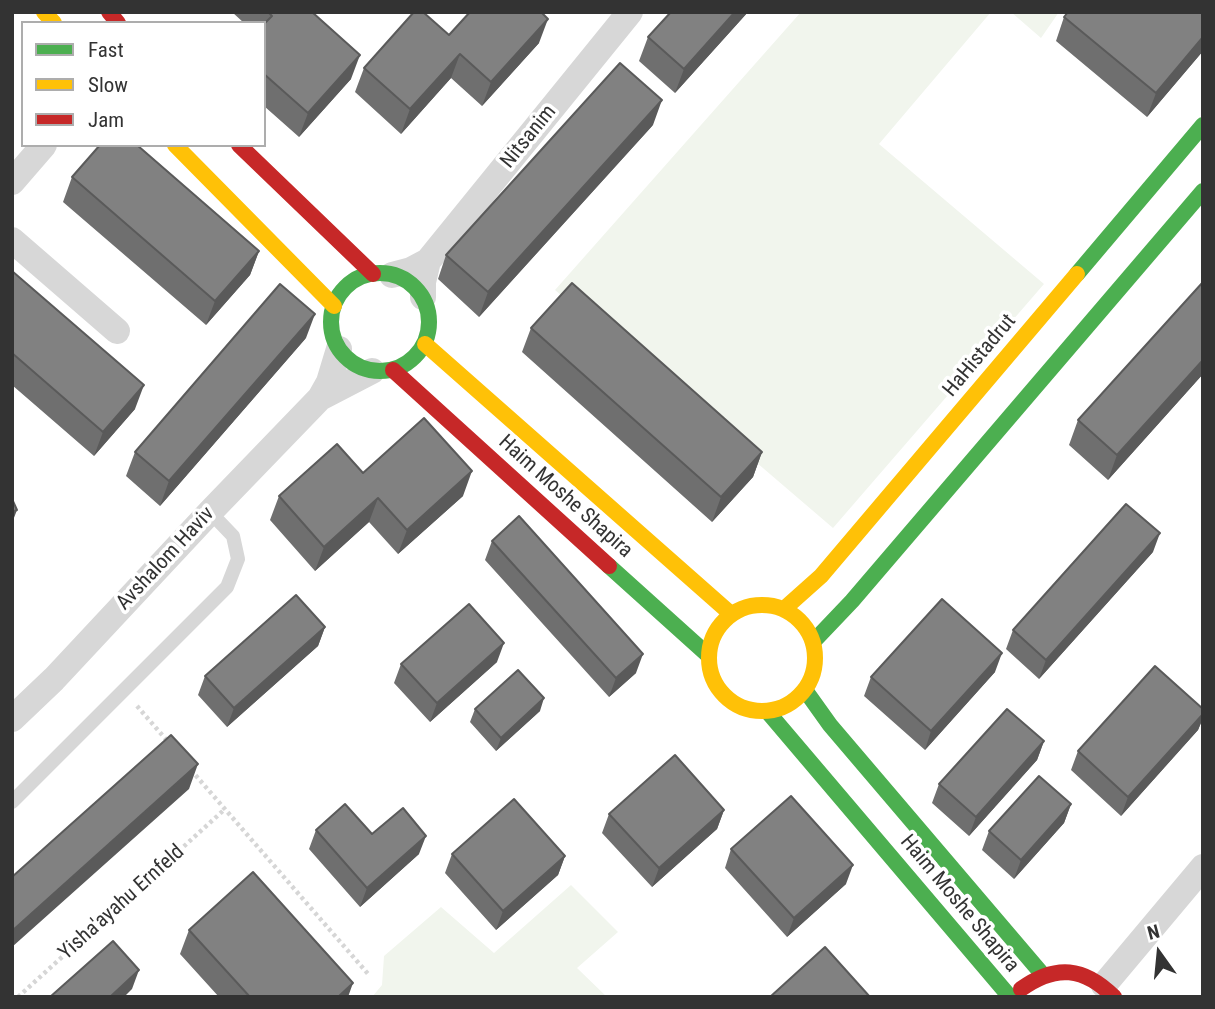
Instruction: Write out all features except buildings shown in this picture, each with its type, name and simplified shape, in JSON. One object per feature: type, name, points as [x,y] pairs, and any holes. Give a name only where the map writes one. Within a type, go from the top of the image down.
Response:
[{"type":"street","name":"Nitsanim","points":[[382,274],[411,270],[428,261],[630,12]]},
{"type":"street","name":"HaHistadrut","points":[[784,609],[821,576],[1203,125]]},
{"type":"street","points":[[12,182],[42,147]]},
{"type":"street","points":[[178,147],[334,306]]},
{"type":"street","points":[[241,147],[382,274]]},
{"type":"street","points":[[813,642],[861,591],[1203,191]]},
{"type":"street","points":[[12,240],[117,331]]},
{"type":"street","points":[[423,297],[404,279],[382,274],[360,278],[349,285],[334,306],[331,328],[339,349],[348,359],[382,370],[406,365],[417,356],[425,344],[429,328],[429,312],[423,297],[428,261]]},
{"type":"street","name":"Haim Moshe Shapira","points":[[425,344],[732,614]]},
{"type":"street","name":"Avshalom Haviv","points":[[12,719],[54,679],[320,398],[329,382],[339,349]]},
{"type":"street","name":"Haim Moshe Shapira","points":[[382,370],[709,656]]},
{"type":"street","name":"Avshalom Haviv","points":[[320,398],[382,370]]},
{"type":"street","points":[[766,604],[784,609],[797,617],[813,642],[813,675],[805,690],[782,707],[767,711],[749,709],[733,702],[720,690],[711,674],[709,656],[712,640],[720,625],[732,614],[748,606],[766,604]]},
{"type":"street","name":"Haim Moshe Shapira","points":[[805,690],[831,725],[1043,975]]},
{"type":"street","name":"Haim Moshe Shapira","points":[[767,711],[1010,997]]},
{"type":"street","points":[[1016,997],[1031,981],[1059,971],[1075,971],[1090,976],[1109,991],[1203,867]]},
{"type":"lane","points":[[12,802],[227,587],[238,559],[233,536],[210,512]]},
{"type":"path","points":[[124,690],[174,750]]},
{"type":"path","points":[[183,760],[369,975]]},
{"type":"path","name":"Yisha'ayahu Ernfeld","points":[[18,997],[225,810]]},
{"type":"shaded area","points":[[801,12],[991,12],[879,144],[1044,284],[833,528],[555,290]]},
{"type":"shaded area","points":[[1011,12],[1059,12],[1041,38]]},
{"type":"shaded area","points":[[571,885],[618,932],[577,968],[607,997],[372,997],[382,985],[384,956],[441,907],[494,953]]},
{"type":"traffic: fast","points":[[1077,274],[1203,125]]},
{"type":"traffic: fast","points":[[813,642],[852,601],[1203,191]]},
{"type":"traffic: fast","points":[[380,273],[399,277],[415,287],[425,303],[429,322],[425,341],[415,357],[399,367],[380,371],[361,367],[345,357],[335,341],[331,322],[335,303],[345,287],[361,277],[380,273]]},
{"type":"traffic: fast","points":[[609,566],[709,656]]},
{"type":"traffic: fast","points":[[805,690],[830,725],[1043,975]]},
{"type":"traffic: fast","points":[[767,711],[1010,997]]},
{"type":"traffic: slow","points":[[44,12],[52,21]]},
{"type":"traffic: slow","points":[[177,147],[334,306]]},
{"type":"traffic: slow","points":[[784,609],[821,576],[1077,274]]},
{"type":"traffic: slow","points":[[425,344],[731,614]]},
{"type":"traffic: slow","points":[[762,605],[782,609],[799,621],[811,638],[815,658],[811,678],[799,695],[782,707],[762,711],[742,707],[725,695],[713,678],[709,658],[713,638],[725,621],[742,609],[762,605]]},
{"type":"traffic: jam","points":[[109,12],[116,21]]},
{"type":"traffic: jam","points":[[241,147],[373,274]]},
{"type":"traffic: jam","points":[[393,370],[609,566]]},
{"type":"traffic: jam","points":[[1021,989],[1046,975],[1069,972],[1092,980],[1114,997]]}]
